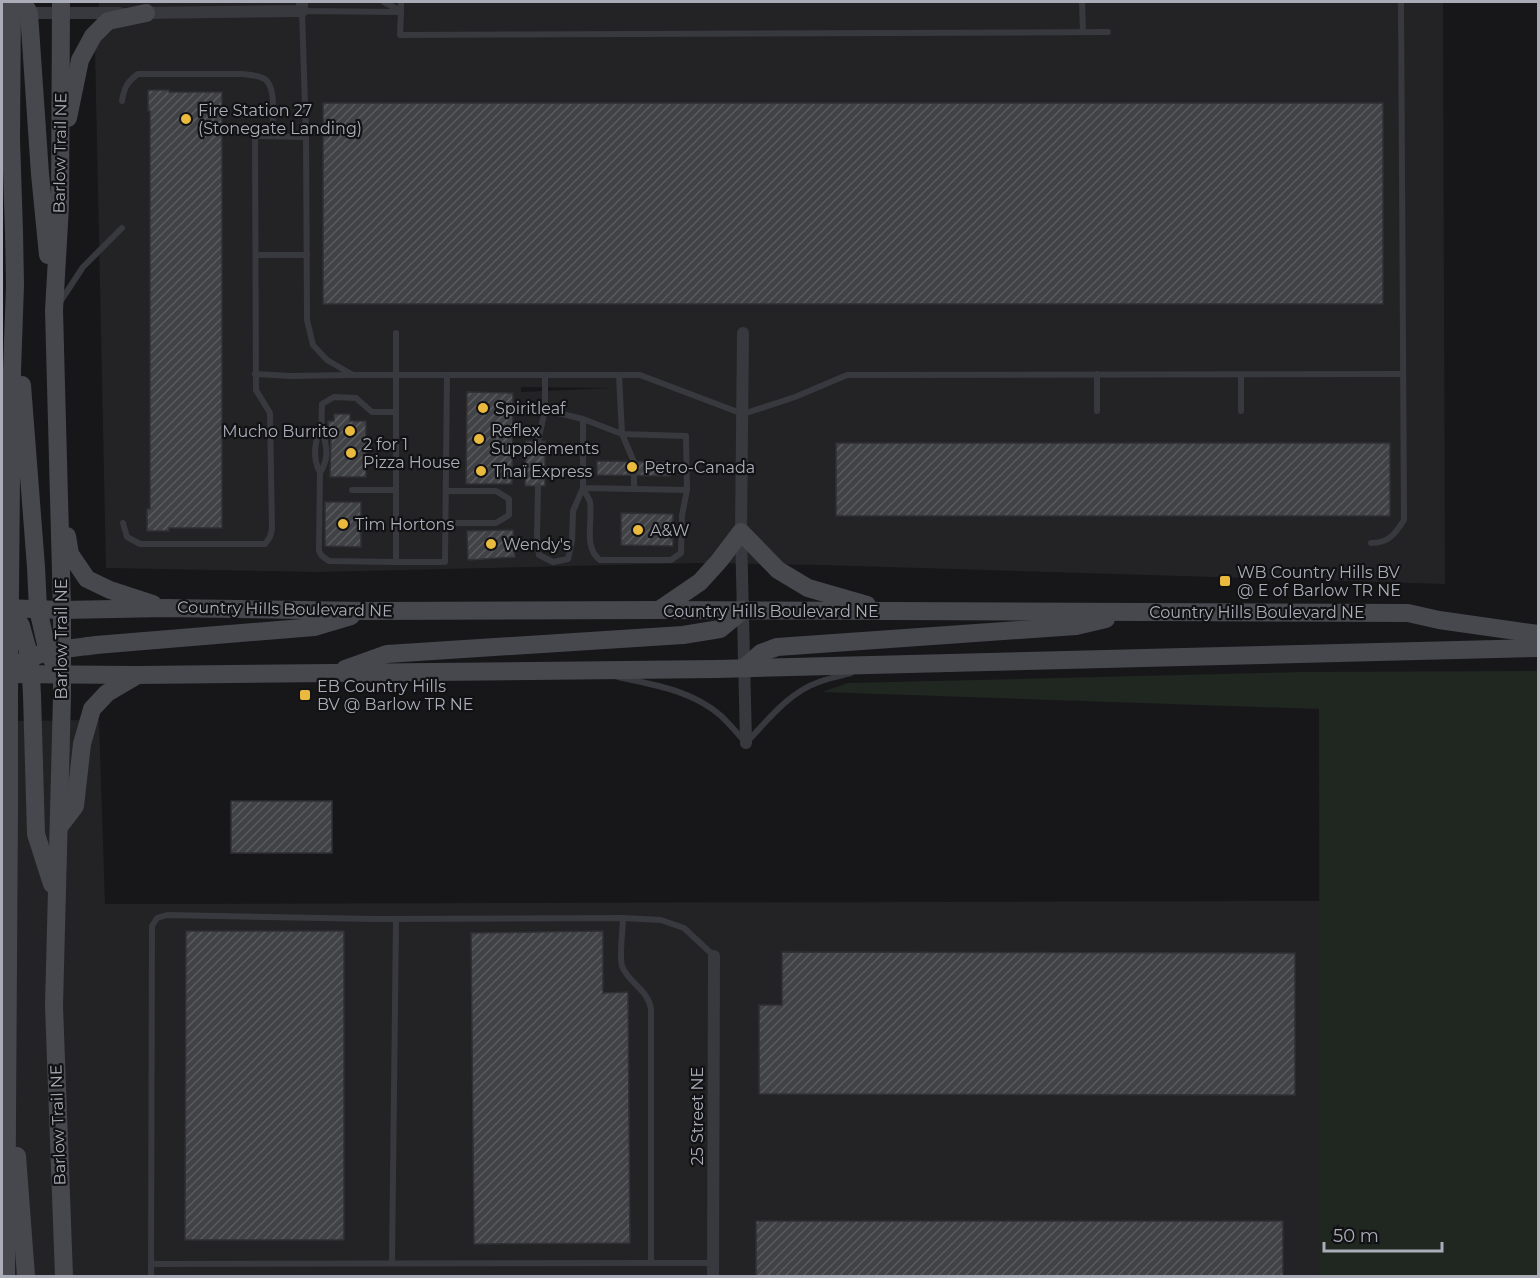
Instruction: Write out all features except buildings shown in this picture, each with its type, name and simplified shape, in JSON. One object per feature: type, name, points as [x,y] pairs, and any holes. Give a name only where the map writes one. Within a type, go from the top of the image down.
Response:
[{"type":"main road","name":"Barlow Trail NE","points":[[59,6],[60,206],[54,310],[62,610],[43,659],[61,674],[61,765],[54,1005],[64,1276]]},
{"type":"main road","points":[[6,1276],[7,1126],[4,1044],[9,806],[5,674],[11,628],[6,608],[12,371],[11,139],[15,8]]},
{"type":"main road","points":[[15,8],[40,174],[54,310]]},
{"type":"main road","points":[[60,158],[80,60],[93,36],[108,21],[146,13]]},
{"type":"main road","points":[[2,65],[12,96]]},
{"type":"main road","points":[[12,279],[43,659],[36,834],[56,896]]},
{"type":"main road","points":[[2,433],[12,371]]},
{"type":"main road","points":[[58,473],[70,554],[87,579],[110,590],[166,608]]},
{"type":"main road","points":[[659,610],[700,582],[741,532],[778,570],[808,588],[889,611]]},
{"type":"main road","name":"Country Hills Boulevard NE","points":[[6,608],[39,615],[62,610],[166,608],[367,611],[1408,613],[1439,620],[1539,634]]},
{"type":"main road","points":[[332,674],[387,654],[683,635],[720,629],[743,610]]},
{"type":"main road","points":[[5,674],[43,659],[107,644],[314,627],[367,611]]},
{"type":"main road","points":[[744,668],[761,653],[777,647],[1076,626],[1141,612]]},
{"type":"main road","points":[[11,628],[39,615]]},
{"type":"main road","points":[[11,628],[61,674],[136,675],[744,668],[1539,648]]},
{"type":"main road","points":[[59,827],[75,806],[82,744],[92,709],[107,693],[136,675]]},
{"type":"main road","points":[[2,760],[9,806]]},
{"type":"main road","points":[[7,1126],[17,1152],[26,1276]]},
{"type":"street","points":[[15,8],[59,6],[146,13],[302,6]]},
{"type":"street","points":[[743,333],[741,532],[746,743]]},
{"type":"street","name":"25 Street NE","points":[[713,1276],[714,956]]},
{"type":"lane","points":[[384,2],[401,12]]},
{"type":"lane","points":[[401,2],[400,35],[1108,32]]},
{"type":"lane","points":[[1082,2],[1083,32]]},
{"type":"lane","points":[[1371,543],[1380,543],[1395,535],[1404,520],[1401,2]]},
{"type":"lane","points":[[353,375],[327,360],[313,345],[307,320],[306,137],[302,6],[401,12]]},
{"type":"lane","points":[[122,101],[123,89],[138,74],[255,76],[265,79],[271,88],[272,136]]},
{"type":"lane","points":[[222,128],[240,128],[255,136],[306,137]]},
{"type":"lane","points":[[123,523],[126,537],[140,544],[265,544],[270,537],[272,529],[270,414],[256,390],[255,374],[255,136]]},
{"type":"lane","points":[[54,310],[83,267],[122,228]]},
{"type":"lane","points":[[256,255],[307,255]]},
{"type":"lane","points":[[396,333],[396,562]]},
{"type":"lane","points":[[255,374],[291,376],[640,375],[742,414],[795,397],[847,375],[1403,374]]},
{"type":"lane","points":[[1097,374],[1097,411]]},
{"type":"lane","points":[[1241,374],[1241,411]]},
{"type":"lane","points":[[396,412],[372,412],[356,398],[334,398],[322,404],[321,422],[315,444],[316,463],[320,472],[319,551],[329,561],[445,562],[447,375]]},
{"type":"lane","points":[[538,441],[545,410],[545,375]]},
{"type":"lane","points":[[619,375],[622,434],[634,462]]},
{"type":"lane","points":[[545,410],[583,419],[622,434],[686,436],[687,490],[682,515],[681,553],[670,560],[600,560],[595,556],[591,543],[590,501],[583,488]]},
{"type":"lane","points":[[538,486],[539,555],[554,562],[567,560],[572,541],[573,511],[583,488],[583,419]]},
{"type":"lane","points":[[320,472],[326,462],[326,445],[321,422]]},
{"type":"lane","points":[[634,476],[634,489]]},
{"type":"lane","points":[[583,488],[687,490]]},
{"type":"lane","points":[[352,490],[396,490]]},
{"type":"lane","points":[[445,524],[496,523],[509,515],[509,499],[496,491],[446,491]]},
{"type":"lane","points":[[588,670],[690,695],[721,715],[746,743],[788,700],[801,691],[817,682],[884,665]]},
{"type":"lane","points":[[151,1276],[152,926],[157,918],[167,915],[661,920],[684,928],[714,956]]},
{"type":"lane","points":[[623,918],[621,959],[623,967],[646,995],[651,1009],[651,1263]]},
{"type":"lane","points":[[392,1263],[396,919]]},
{"type":"lane","points":[[151,1264],[713,1263]]},
{"type":"shaded area","points":[[99,2],[1443,2],[1445,584],[697,563],[316,572],[106,568],[95,50]],"holes":[[[521,387],[612,388],[521,392]]]},
{"type":"shaded area","points":[[1538,671],[1538,1276],[1320,1276],[1319,709],[822,692],[848,683],[1303,672]]},
{"type":"shaded area","points":[[99,720],[105,904],[1320,901],[1538,1276],[2,1276],[2,721]]},
{"type":"place","name":"Fire Station 27 (Stonegate Landing)","points":[[186,119]]},
{"type":"place","name":"Spiritleaf","points":[[483,408]]},
{"type":"place","name":"Mucho Burrito","points":[[350,431]]},
{"type":"place","name":"Reflex Supplements","points":[[479,439]]},
{"type":"place","name":"2 for 1 Pizza House","points":[[351,453]]},
{"type":"place","name":"Petro-Canada","points":[[632,467]]},
{"type":"place","name":"Thaï Express","points":[[481,471]]},
{"type":"place","name":"Tim Hortons","points":[[343,524]]},
{"type":"place","name":"A&W","points":[[638,530]]},
{"type":"place","name":"Wendy's","points":[[491,544]]},
{"type":"place","name":"WB Country Hills BV @ E of Barlow TR NE","points":[[1225,581]]},
{"type":"place","name":"EB Country Hills BV @ Barlow TR NE","points":[[305,695]]}]
